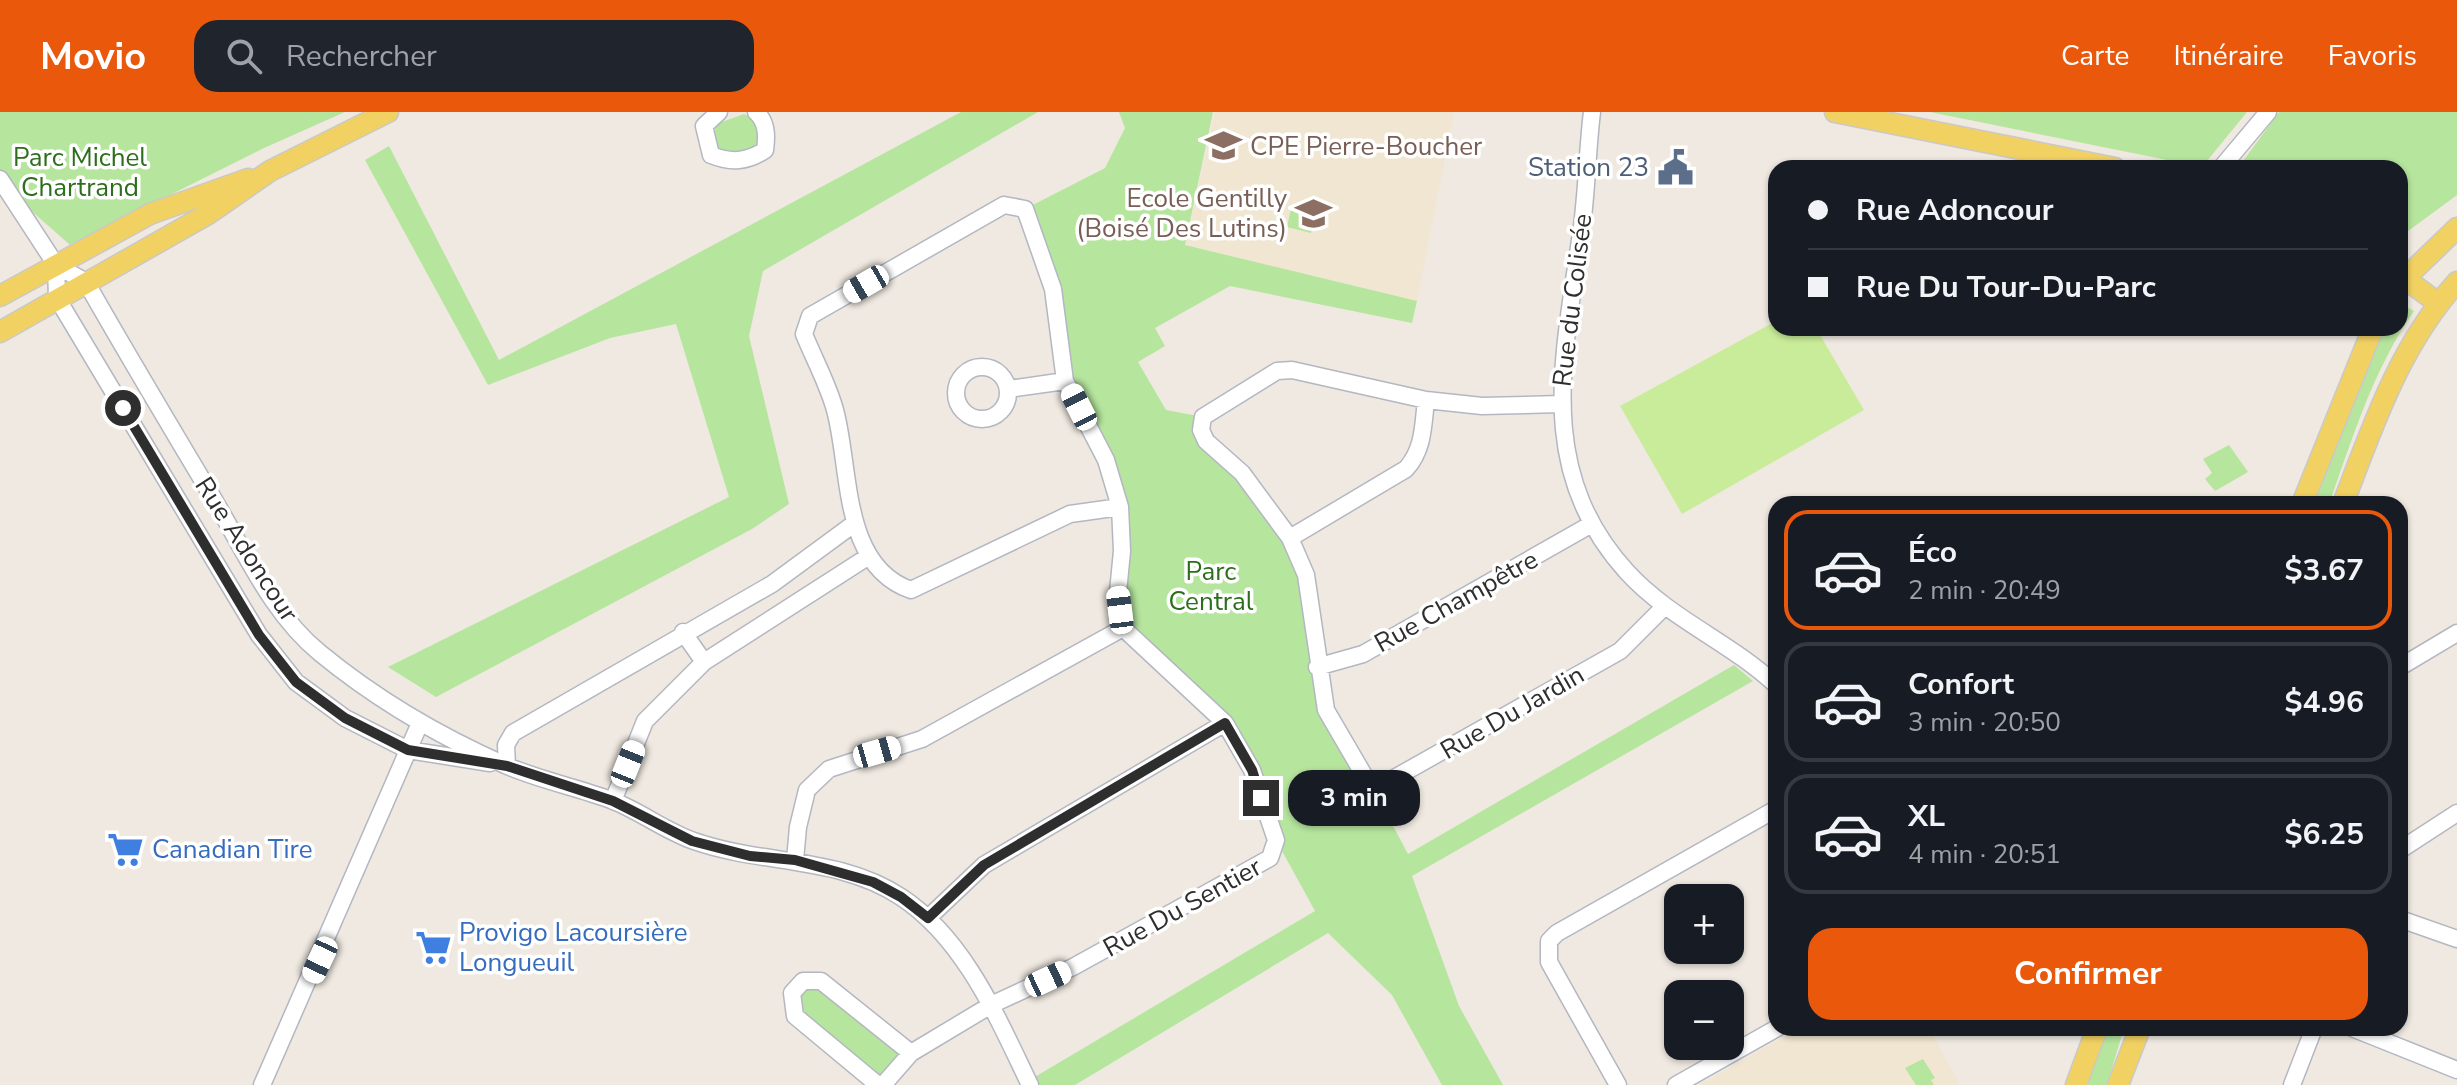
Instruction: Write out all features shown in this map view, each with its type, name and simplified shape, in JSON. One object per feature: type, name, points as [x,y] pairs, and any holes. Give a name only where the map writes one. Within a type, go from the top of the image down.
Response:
[{"type":"main road","points":[[0,296],[150,214],[270,171],[388,112]]},
{"type":"main road","points":[[1835,112],[2075,160]]},
{"type":"main road","points":[[0,332],[208,214],[270,171]]},
{"type":"main road","points":[[2408,273],[2457,228]]},
{"type":"main road","points":[[2346,496],[2395,373],[2438,303],[2457,282]]},
{"type":"main road","points":[[2408,284],[2438,303]]},
{"type":"main road","points":[[2305,496],[2370,336]]},
{"type":"main road","points":[[2076,1085],[2094,1036]]},
{"type":"main road","points":[[2118,1085],[2137,1036]]},
{"type":"street","points":[[719,112],[704,126],[705,140],[711,155],[726,161],[742,160],[765,150],[767,134],[762,118],[756,112]]},
{"type":"street","name":"Rue du Colisée","points":[[1592,112],[1582,230],[1563,348],[1561,404],[1570,468],[1590,525],[1626,571],[1663,608],[1736,652],[1768,678]]},
{"type":"street","points":[[2228,160],[2268,112]]},
{"type":"street","name":"Rue Adoncour","points":[[0,179],[56,265],[86,282],[275,603],[316,650],[369,691],[420,723],[507,766],[613,801],[692,841],[750,856],[795,860],[873,882],[901,897],[928,918],[991,1005],[1030,1085]]},
{"type":"street","points":[[928,918],[984,865],[1225,723],[1123,628],[1118,592],[1122,551],[1120,507],[1106,460],[1065,381],[1053,289],[1025,209],[1004,205],[810,316],[804,334],[835,409],[855,523],[869,556],[896,585],[911,590],[1070,514],[1120,507]]},
{"type":"street","name":"Rue Adoncour","points":[[56,265],[57,298],[259,635],[296,682],[345,718],[408,750],[507,766]]},
{"type":"street","name":"Rue Du Jardin","points":[[1561,404],[1482,406],[1426,400],[1292,370],[1277,371],[1203,417],[1201,430],[1206,441],[1242,473],[1290,538],[1306,575],[1316,625],[1317,667],[1326,710],[1368,782],[1382,785],[1620,651],[1663,608]]},
{"type":"street","points":[[1009,389],[1065,381]]},
{"type":"street","points":[[1290,538],[1406,469],[1416,458],[1421,441],[1426,400]]},
{"type":"street","points":[[507,766],[506,745],[513,733],[683,632],[772,584],[855,523]]},
{"type":"street","name":"Rue Champêtre","points":[[1317,667],[1363,654],[1590,525]]},
{"type":"street","points":[[613,801],[645,721],[704,662],[869,556]]},
{"type":"street","points":[[795,860],[798,827],[807,790],[829,769],[922,739],[1123,628]]},
{"type":"street","points":[[683,632],[704,662]]},
{"type":"street","points":[[2408,662],[2457,633]]},
{"type":"street","points":[[262,1085],[320,960],[420,723]]},
{"type":"street","name":"Rue Du Sentier","points":[[881,1085],[911,1053],[991,1005],[1073,967],[1270,858],[1276,840],[1252,770],[1225,723]]},
{"type":"street","points":[[2408,845],[2457,813]]},
{"type":"street","points":[[1618,1085],[1549,962],[1549,941],[1557,933],[1768,814]]},
{"type":"street","points":[[2408,922],[2457,939]]},
{"type":"street","points":[[881,1085],[795,1016],[792,993],[803,981],[821,981],[911,1053]]},
{"type":"street","points":[[1676,1085],[1768,1033]]},
{"type":"street","points":[[2292,1085],[2311,1036]]},
{"type":"street","points":[[2372,1036],[2457,1070]]},
{"type":"shaded area","name":"Ecole Gentilly (Boisé Des Lutins)","points":[[1215,112],[1454,112],[1417,301],[1185,245]]},
{"type":"shaded area","points":[[1786,1036],[1933,1036],[1960,1085],[1699,1085]]},
{"type":"green space","name":"Parc Michel Chartrand","points":[[0,112],[345,112],[264,148],[70,245],[18,199],[0,170]]},
{"type":"green space","points":[[961,112],[1038,112],[763,271],[749,336],[789,504],[752,529],[436,697],[388,667],[729,497],[676,324],[610,338],[488,385],[365,160],[389,146],[499,360]]},
{"type":"green space","name":"Parc Central","points":[[1119,112],[1213,112],[1185,245],[1417,301],[1412,323],[1230,286],[1155,328],[1165,346],[1138,362],[1166,410],[1203,417],[1201,430],[1242,473],[1306,575],[1320,689],[1408,854],[1734,665],[1753,681],[1412,876],[1459,1006],[1503,1085],[1442,1085],[1392,995],[1328,933],[1075,1085],[1030,1085],[1028,1081],[1315,911],[1276,840],[1225,723],[1123,628],[1120,507],[1065,381],[1053,289],[1025,209],[1105,168],[1125,128]]},
{"type":"green space","points":[[1930,112],[2247,112],[2208,160],[2167,160]]},
{"type":"green space","points":[[2279,112],[2457,112],[2457,195],[2408,231],[2408,160],[2244,160]]},
{"type":"green space","points":[[744,114],[756,120],[761,137],[757,146],[730,155],[718,149],[714,137],[716,124]]},
{"type":"green space","points":[[1292,205],[1324,212],[1322,222],[1315,221],[1311,233],[1287,227]]},
{"type":"green space","points":[[1768,325],[1768,336],[1821,336],[1864,410],[1682,514],[1620,406]]},
{"type":"green space","points":[[2380,336],[2398,336],[2375,380],[2332,496],[2316,496],[2364,365]]},
{"type":"green space","points":[[2229,445],[2248,472],[2215,491],[2205,479],[2212,473],[2203,459]]},
{"type":"green space","points":[[804,985],[820,985],[905,1053],[881,1083],[798,1014],[796,995]]},
{"type":"green space","points":[[2103,1036],[2122,1036],[2107,1085],[2084,1085]]},
{"type":"green space","points":[[1923,1059],[1935,1078],[1931,1080],[1934,1085],[1916,1085],[1905,1068]]},
{"type":"place","name":"CPE Pierre-Boucher","points":[[1224,146]]},
{"type":"place","name":"Station 23","points":[[1675,167]]},
{"type":"place","name":"Ecole Gentilly (Boisé Des Lutins)","points":[[1313,213]]},
{"type":"place","name":"Canadian Tire","points":[[126,849]]},
{"type":"place","name":"Provigo Lacoursière Longueuil","points":[[433,947]]},
{"type":"route","points":[[123,408],[259,635],[296,682],[345,718],[408,750],[507,766],[638,811],[692,841],[750,856],[795,860],[844,872],[873,882],[901,897],[928,918],[984,865],[1225,723],[1252,770],[1261,798]]}]
